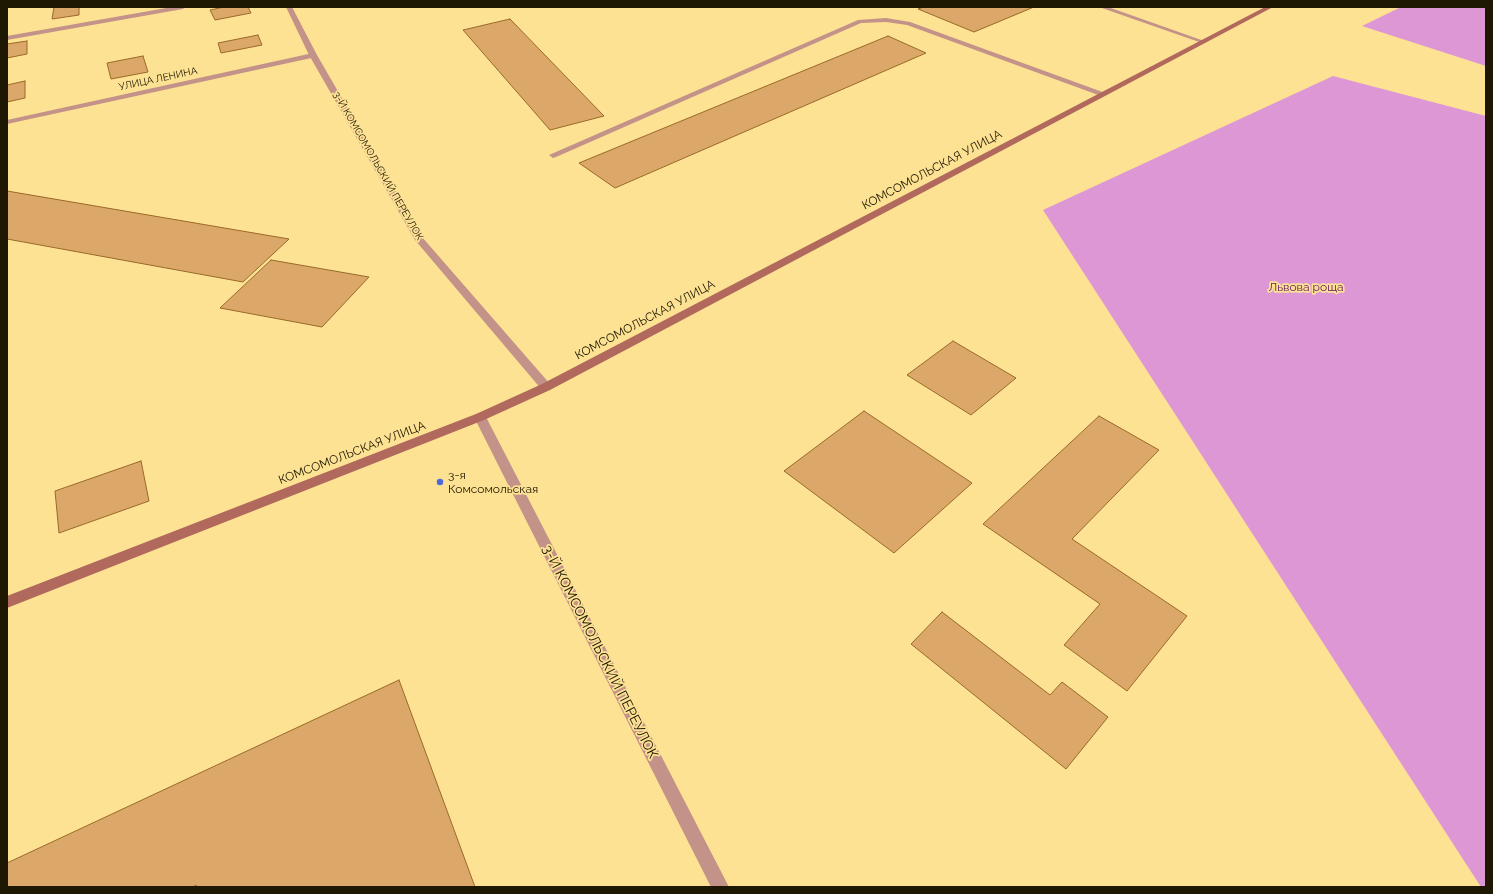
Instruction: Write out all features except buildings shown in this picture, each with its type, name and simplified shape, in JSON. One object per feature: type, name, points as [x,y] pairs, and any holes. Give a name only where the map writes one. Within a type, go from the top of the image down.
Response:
[{"type":"main road","name":"КОМСОМОЛЬСКАЯ УЛИЦА","points":[[7,602],[480,417],[546,387],[1270,7]]},
{"type":"street","points":[[7,38],[183,7]]},
{"type":"street","name":"3-Й КОМСОМОЛЬСКИЙ ПЕРЕУЛОК","points":[[289,7],[313,55],[418,238],[546,387]]},
{"type":"street","points":[[1102,7],[1204,42]]},
{"type":"street","points":[[553,155],[860,21],[886,20],[908,23],[1104,94]]},
{"type":"street","name":"УЛИЦА ЛЕНИНА","points":[[7,122],[313,55]]},
{"type":"street","name":"3-Й КОМСОМОЛЬСКИЙ ПЕРЕУЛОК","points":[[480,417],[720,887]]},
{"type":"green space","points":[[1401,7],[1486,7],[1486,66],[1362,26]]},
{"type":"green space","name":"Львова роща","points":[[1333,76],[1486,116],[1486,887],[1481,887],[1043,210]]},
{"type":"place","name":"3-я Комсомольская","points":[[440,482]]}]
